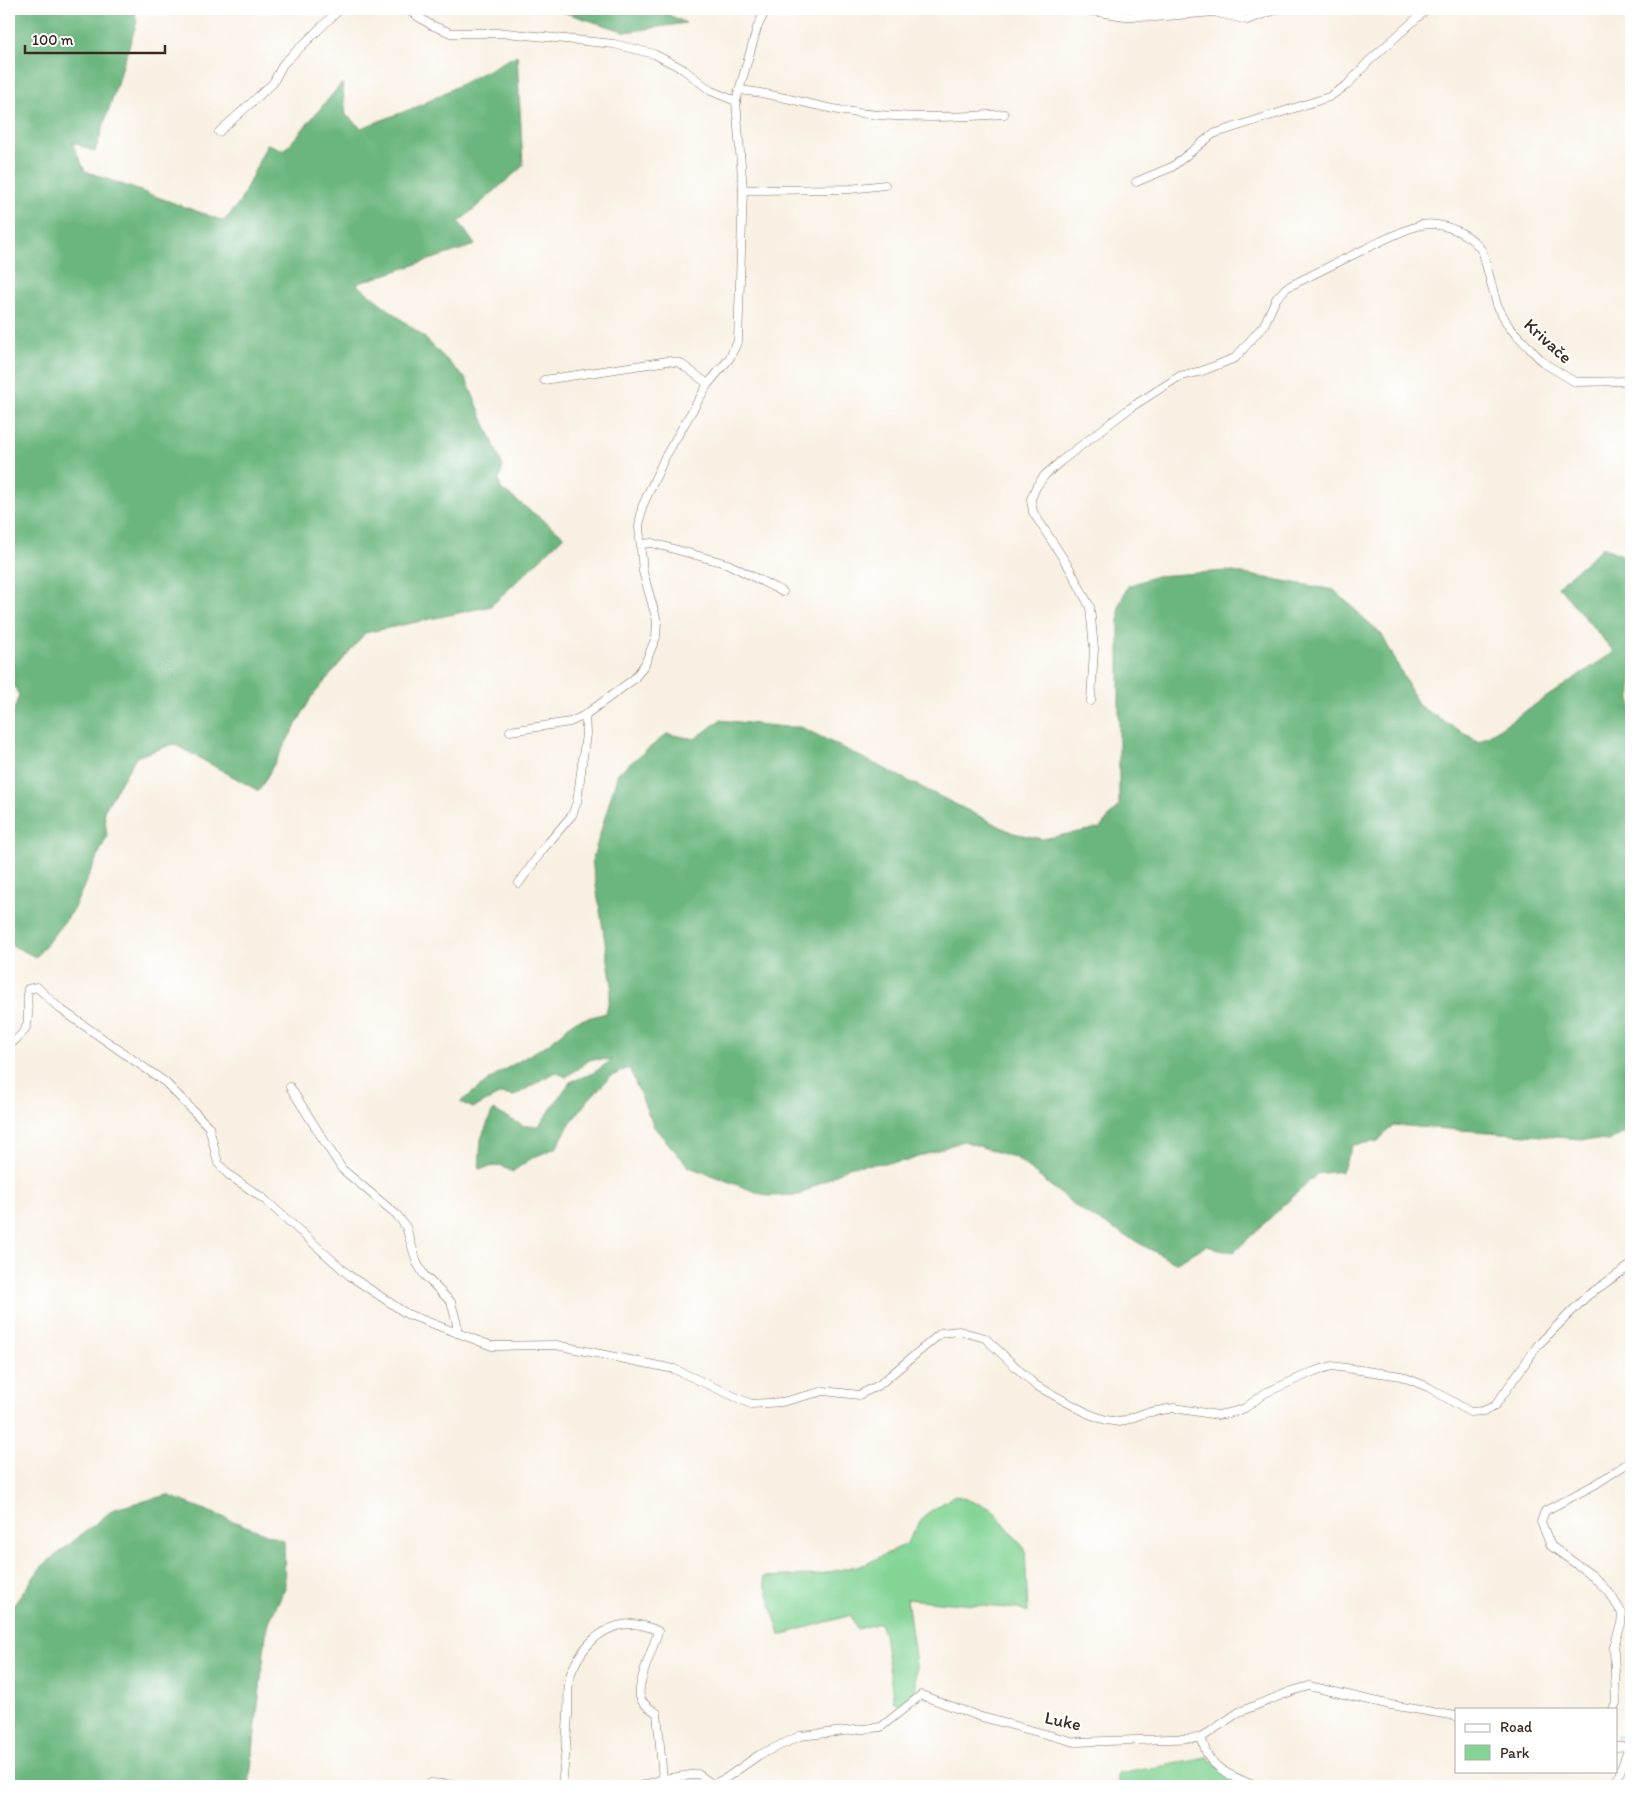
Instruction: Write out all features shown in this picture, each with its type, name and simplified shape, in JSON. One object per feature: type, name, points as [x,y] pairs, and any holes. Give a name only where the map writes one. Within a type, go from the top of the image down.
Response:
[{"type":"street","points":[[219,132],[273,83],[283,64],[340,9]]},
{"type":"street","points":[[406,9],[431,25],[451,33],[506,33],[606,44],[654,54],[683,69],[711,91],[736,101]]},
{"type":"street","points":[[510,730],[570,722],[585,715],[634,680],[645,664],[656,636],[657,621],[643,572],[638,527],[642,507],[652,483],[708,384],[729,359],[738,340],[743,190],[736,101],[756,28],[766,9]]},
{"type":"street","points":[[1078,9],[1155,17],[1214,12],[1247,20],[1278,9]]},
{"type":"street","points":[[1136,182],[1172,168],[1212,134],[1329,97],[1347,85],[1368,62],[1427,9]]},
{"type":"street","points":[[739,90],[758,92],[843,111],[939,117],[1004,114]]},
{"type":"street","points":[[743,190],[850,189],[886,185]]},
{"type":"street","name":"Krivače","points":[[1091,701],[1094,649],[1090,607],[1070,569],[1033,512],[1031,500],[1036,487],[1045,475],[1130,408],[1180,376],[1202,371],[1236,358],[1264,326],[1276,300],[1286,288],[1385,240],[1422,225],[1445,227],[1472,239],[1480,246],[1484,253],[1497,305],[1509,327],[1555,371],[1575,382],[1631,380]]},
{"type":"street","points":[[544,380],[668,361],[680,363],[708,384]]},
{"type":"street","points":[[640,544],[652,544],[728,564],[784,592]]},
{"type":"street","points":[[519,884],[544,848],[572,815],[577,802],[586,734],[585,715]]},
{"type":"street","points":[[9,1045],[20,1038],[29,1022],[28,989],[37,987],[58,1008],[165,1082],[209,1127],[218,1163],[229,1175],[264,1199],[350,1276],[407,1314],[492,1346],[556,1345],[674,1369],[751,1404],[782,1402],[824,1391],[858,1395],[879,1385],[941,1333],[959,1331],[985,1338],[1035,1386],[1089,1414],[1106,1420],[1120,1422],[1145,1413],[1174,1408],[1218,1414],[1233,1412],[1245,1408],[1265,1393],[1314,1371],[1332,1366],[1401,1376],[1428,1387],[1470,1412],[1483,1411],[1495,1406],[1538,1345],[1588,1296],[1631,1265]]},
{"type":"street","points":[[290,1087],[342,1169],[397,1215],[406,1228],[417,1263],[424,1275],[451,1302],[457,1324],[457,1333]]},
{"type":"street","points":[[1614,1708],[1616,1703],[1614,1646],[1621,1624],[1622,1613],[1610,1594],[1592,1576],[1551,1546],[1541,1522],[1545,1511],[1596,1484],[1631,1461]]},
{"type":"street","points":[[562,1786],[570,1677],[586,1649],[601,1633],[613,1626],[643,1623],[658,1631],[645,1669],[640,1697],[645,1704],[657,1713],[663,1779]]},
{"type":"street","points":[[1255,1786],[1225,1772],[1214,1764],[1207,1755],[1201,1738],[1239,1712],[1292,1691],[1308,1686],[1391,1706],[1455,1716]]},
{"type":"street","name":"Luke","points":[[710,1785],[726,1778],[759,1755],[800,1736],[881,1726],[921,1695],[978,1716],[1075,1742],[1201,1738]]},
{"type":"street","points":[[1615,1786],[1630,1746]]},
{"type":"street","points":[[641,1786],[663,1779],[698,1774],[710,1785]]},
{"type":"street","points":[[426,1786],[431,1783],[470,1786]]},
{"type":"green space","points":[[9,9],[134,9],[137,22],[95,152],[72,142],[85,171],[224,221],[240,202],[267,144],[285,150],[342,83],[346,115],[361,128],[419,106],[517,55],[523,166],[459,222],[475,245],[356,284],[424,337],[466,379],[503,466],[499,481],[501,489],[564,536],[491,606],[365,633],[311,698],[259,791],[174,744],[136,757],[104,811],[107,836],[72,912],[36,957],[9,944],[9,724],[19,695],[9,677]]},
{"type":"green space","points":[[553,9],[657,9],[686,23],[626,32]]},
{"type":"green space","points":[[1603,547],[1631,559],[1631,1129],[1609,1141],[1393,1125],[1378,1141],[1353,1145],[1342,1171],[1317,1174],[1234,1252],[1206,1246],[1175,1263],[1083,1212],[1016,1158],[963,1141],[907,1161],[851,1166],[799,1195],[767,1196],[689,1167],[654,1127],[629,1068],[610,1077],[588,1100],[569,1125],[557,1147],[532,1158],[512,1172],[500,1165],[479,1169],[481,1139],[493,1110],[524,1126],[539,1126],[570,1082],[593,1073],[612,1060],[591,1059],[566,1077],[555,1072],[514,1096],[501,1094],[473,1108],[460,1102],[502,1071],[550,1043],[573,1022],[606,1013],[612,985],[592,861],[618,773],[667,734],[695,739],[720,720],[801,727],[1013,833],[1042,839],[1100,828],[1119,805],[1119,605],[1128,586],[1156,576],[1227,571],[1334,590],[1382,635],[1419,706],[1479,742],[1614,652],[1558,586]]},
{"type":"green space","points":[[167,1495],[284,1541],[285,1588],[267,1626],[249,1786],[9,1786],[9,1612],[41,1567],[114,1509]]},
{"type":"green space","points":[[955,1495],[992,1509],[1025,1549],[1028,1613],[1018,1609],[907,1599],[916,1664],[916,1691],[901,1706],[894,1702],[884,1634],[880,1623],[857,1629],[851,1615],[780,1635],[763,1577],[816,1575],[866,1564],[906,1544],[925,1515]]},
{"type":"green space","points":[[1207,1758],[1255,1786],[1118,1786],[1118,1774]]},
{"type":"waterway","points":[[1618,1736],[1631,1732]]}]
